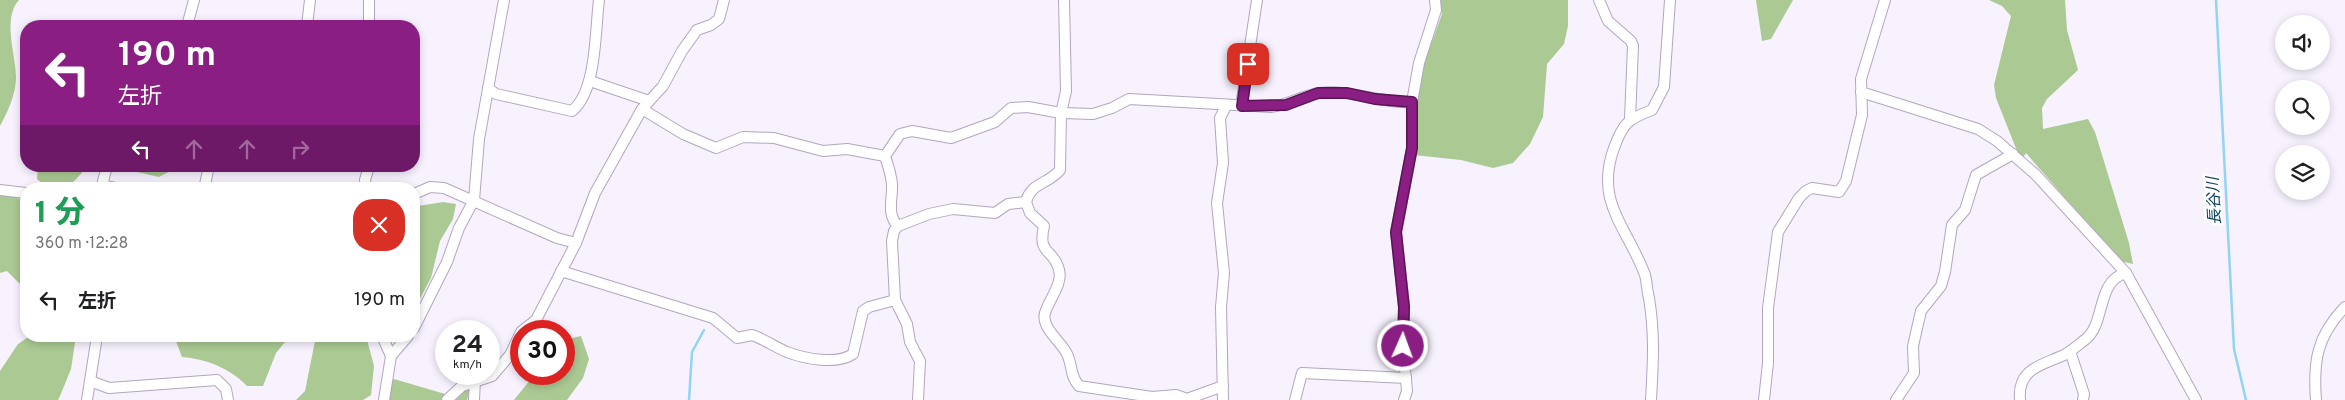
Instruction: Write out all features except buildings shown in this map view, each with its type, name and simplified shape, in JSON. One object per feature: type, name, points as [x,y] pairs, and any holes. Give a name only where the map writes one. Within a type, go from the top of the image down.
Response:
[{"type":"street","points":[[189,20],[194,0]]},
{"type":"street","points":[[308,20],[310,0]]},
{"type":"street","points":[[369,0],[369,20]]},
{"type":"street","points":[[420,316],[447,262],[459,228],[474,200],[479,140],[504,0]]},
{"type":"street","points":[[488,88],[496,94],[572,111],[578,106],[590,82],[599,0]]},
{"type":"street","points":[[536,320],[576,243],[595,193],[645,105],[663,86],[682,51],[697,30],[712,25],[719,19],[724,0]]},
{"type":"street","points":[[1064,0],[1066,91],[1062,113],[1060,170],[1055,176],[1035,186],[1026,202],[1030,213],[1044,226],[1041,240],[1043,247],[1059,268],[1060,276],[1045,314],[1045,324],[1067,353],[1074,380],[1080,386],[1101,391],[1152,396],[1176,395],[1187,400],[1222,386]]},
{"type":"street","points":[[1242,106],[1257,0]]},
{"type":"street","points":[[1404,400],[1407,391],[1403,346],[1404,299],[1396,232],[1412,148],[1412,102],[1419,63],[1436,10],[1435,0]]},
{"type":"street","points":[[1599,0],[1608,21],[1631,41],[1633,46],[1630,118]]},
{"type":"street","points":[[1651,400],[1655,344],[1645,276],[1620,226],[1606,179],[1608,163],[1620,130],[1630,118],[1652,110],[1664,87],[1670,0]]},
{"type":"street","points":[[1764,400],[1768,363],[1766,344],[1768,308],[1778,232],[1799,198],[1806,191],[1812,188],[1839,192],[1846,181],[1862,115],[1861,79],[1885,0]]},
{"type":"street","points":[[590,82],[645,105],[683,134],[716,148],[742,137],[774,138],[823,151],[847,149],[883,155]]},
{"type":"street","points":[[1862,92],[1978,129],[2013,154],[2035,174],[2126,273],[2196,400]]},
{"type":"street","points":[[883,155],[900,134],[912,131],[951,138],[995,122],[1011,108],[1028,107],[1062,113],[1093,114],[1112,108],[1129,99],[1226,106],[1286,105],[1318,93],[1347,93],[1375,99],[1412,102]]},
{"type":"street","points":[[1224,400],[1222,386],[1221,306],[1224,274],[1217,203],[1223,163],[1220,118],[1226,106]]},
{"type":"street","points":[[1896,400],[1914,373],[1913,346],[1922,310],[1941,286],[1946,272],[1952,225],[1965,210],[1976,175],[2013,154]]},
{"type":"street","points":[[883,155],[892,184],[890,205],[894,222],[898,226]]},
{"type":"street","points":[[420,191],[430,187],[444,188],[557,238],[576,243]]},
{"type":"street","points":[[0,190],[20,192]]},
{"type":"street","points":[[918,400],[920,361],[910,342],[907,324],[896,300],[892,241],[894,231],[898,226],[929,214],[952,209],[995,212],[1008,204],[1026,202]]},
{"type":"street","points":[[561,271],[713,318],[737,338],[752,335],[787,352],[842,360],[853,354],[863,311],[869,307],[896,300]]},
{"type":"street","points":[[2020,400],[2022,384],[2028,373],[2042,362],[2070,351],[2094,331],[2109,286],[2119,275],[2126,273]]},
{"type":"street","points":[[2316,400],[2314,381],[2318,352],[2328,327],[2345,307]]},
{"type":"street","points":[[87,400],[96,342]]},
{"type":"street","points":[[384,342],[390,356],[384,400]]},
{"type":"street","points":[[390,356],[403,342]]},
{"type":"street","points":[[2070,351],[2084,394],[2083,400]]},
{"type":"street","points":[[500,367],[510,355]]},
{"type":"street","points":[[1295,400],[1302,373],[1406,378]]},
{"type":"street","points":[[90,381],[108,388],[217,380],[226,389],[228,400]]},
{"type":"street","points":[[447,400],[464,385]]},
{"type":"street","points":[[474,400],[475,385]]},
{"type":"green space","points":[[0,0],[19,0],[11,17],[11,37],[16,77],[15,90],[0,126]]},
{"type":"green space","points":[[1438,0],[1568,0],[1568,26],[1564,44],[1547,64],[1543,117],[1530,144],[1513,163],[1493,168],[1461,160],[1414,155],[1418,94],[1424,64],[1442,14]]},
{"type":"green space","points":[[1756,0],[1793,0],[1771,39],[1762,41]]},
{"type":"green space","points":[[1989,0],[2065,0],[2067,30],[2078,70],[2047,99],[2042,108],[2043,129],[2088,119],[2095,132],[2129,243],[2133,264],[2120,261],[2026,153],[2021,161],[1996,98],[1994,85],[2011,16],[2002,6]]},
{"type":"green space","points":[[38,172],[82,172],[72,182],[41,182],[37,179]]},
{"type":"green space","points":[[137,172],[169,172],[159,177]]},
{"type":"green space","points":[[0,194],[13,195],[20,199],[20,284],[7,271],[0,273]]},
{"type":"green space","points":[[443,202],[456,204],[453,219],[440,241],[431,278],[420,299],[420,206]]},
{"type":"green space","points":[[581,336],[589,359],[583,378],[567,400],[514,400],[526,385],[575,385],[575,337]]},
{"type":"green space","points":[[21,342],[75,342],[71,369],[58,400],[0,400],[0,371]]},
{"type":"green space","points":[[176,342],[285,342],[276,353],[263,386],[247,386],[225,369],[209,362],[182,357]]},
{"type":"green space","points":[[315,342],[368,342],[374,366],[371,395],[363,400],[296,400],[305,391]]},
{"type":"green space","points":[[394,379],[445,394],[457,387],[472,385],[467,400],[387,400],[389,384]]},
{"type":"waterway","name":"長谷川","points":[[2216,0],[2234,349],[2246,400]]},
{"type":"waterway","points":[[689,400],[692,352],[704,330]]},
{"type":"route","points":[[1248,64],[1242,106],[1271,107],[1286,105],[1318,93],[1347,93],[1401,103],[1412,102],[1412,148],[1396,232],[1402,274],[1404,307],[1403,346]]}]
